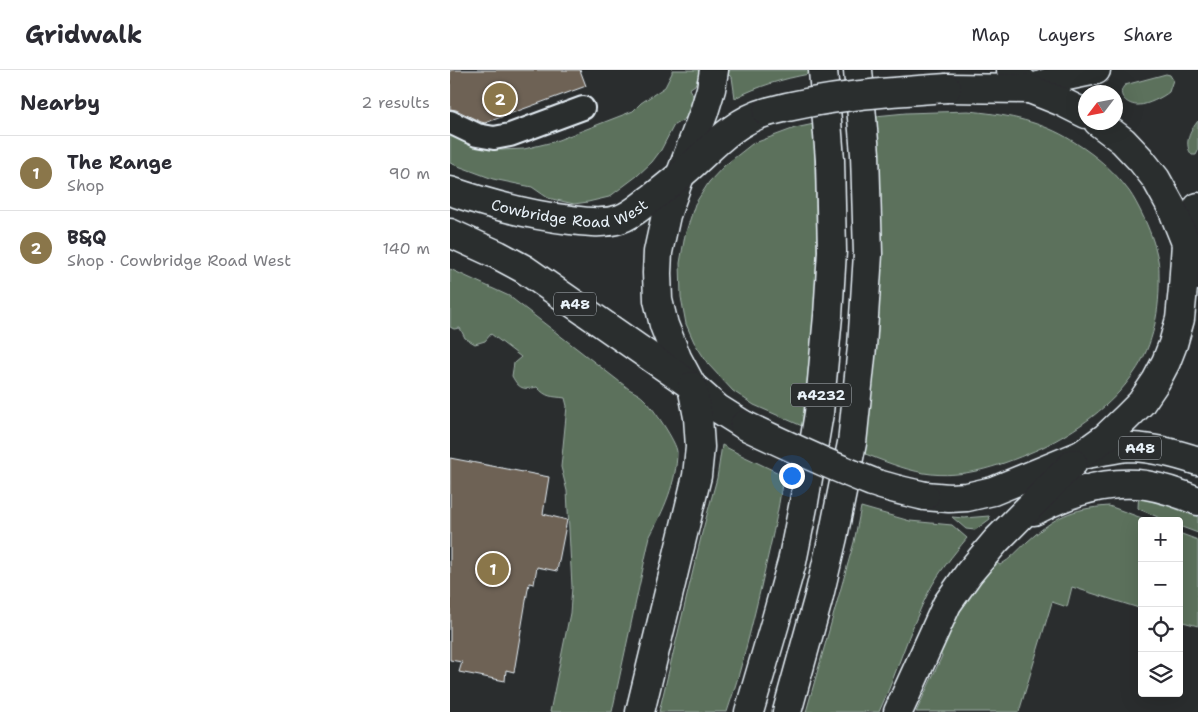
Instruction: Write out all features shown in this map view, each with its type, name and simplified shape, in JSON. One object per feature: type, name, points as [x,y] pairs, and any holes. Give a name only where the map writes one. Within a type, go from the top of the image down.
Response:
[{"type":"main road","points":[[640,712],[697,476],[700,447],[698,417],[692,386],[677,358],[664,325],[658,300],[658,252],[666,215],[704,112],[714,70]]},
{"type":"main road","name":"A4232","points":[[749,712],[792,562],[819,413],[832,251],[830,160],[823,70]]},
{"type":"main road","name":"A4232","points":[[787,712],[818,600],[852,443],[862,347],[868,254],[866,154],[858,70]]},
{"type":"main road","points":[[1020,80],[1067,76],[1096,70]]},
{"type":"main road","points":[[1020,80],[1078,110]]},
{"type":"main road","name":"Cowbridge Road West","points":[[450,191],[520,212],[552,218],[605,222],[621,218],[636,210],[680,176],[720,139],[757,114],[794,104],[852,96],[1020,80]]},
{"type":"main road","points":[[1109,130],[1142,160],[1156,179],[1172,208],[1198,276]]},
{"type":"main road","points":[[898,712],[947,604],[969,573],[996,541],[1081,455],[1106,436],[1141,403],[1156,381],[1173,344],[1180,319],[1186,243],[1198,207]]},
{"type":"main road","name":"A48","points":[[450,233],[524,269],[692,386]]},
{"type":"main road","points":[[692,386],[717,408],[744,425],[808,455],[873,482],[925,496],[967,497],[993,491],[1081,455]]},
{"type":"main road","name":"A48","points":[[1081,455],[1131,447],[1166,452],[1198,461]]},
{"type":"main road","points":[[1015,522],[1049,503],[1075,493],[1113,485],[1145,485],[1181,494],[1198,501]]},
{"type":"lane","points":[[450,122],[477,135],[494,138],[510,135],[583,108]]},
{"type":"green space","points":[[672,70],[701,70],[695,85],[689,89],[694,97],[690,114],[674,125],[661,150],[652,162],[609,197],[574,204],[548,198],[532,187],[493,179],[450,163],[450,131],[483,147],[501,150],[524,149],[553,142],[633,111],[641,103],[665,87]]},
{"type":"green space","points":[[727,70],[808,70],[809,74],[771,83],[735,98],[732,77],[727,74]]},
{"type":"green space","points":[[1166,74],[1170,75],[1173,80],[1169,92],[1146,104],[1139,105],[1131,104],[1124,99],[1123,88],[1125,85]]},
{"type":"green space","points":[[968,111],[1019,119],[1055,131],[1084,148],[1115,175],[1134,199],[1152,236],[1159,264],[1157,314],[1151,339],[1134,373],[1104,407],[1080,426],[1041,448],[999,465],[969,472],[939,475],[908,469],[863,453],[878,309],[881,236],[875,116]]},
{"type":"green space","points":[[1198,121],[1198,151],[1196,155],[1192,155],[1189,151],[1188,142],[1190,133]]},
{"type":"green space","points":[[814,124],[817,257],[813,327],[802,426],[754,405],[733,391],[708,364],[694,342],[686,324],[681,297],[680,263],[685,235],[695,204],[709,182],[724,166],[752,144],[795,128]]},
{"type":"green space","points":[[450,269],[509,296],[642,397],[669,433],[676,447],[675,474],[664,506],[650,536],[612,712],[550,712],[570,613],[572,587],[567,491],[561,467],[567,406],[565,398],[547,395],[537,387],[525,388],[519,386],[512,376],[514,363],[521,357],[491,334],[485,341],[475,344],[465,338],[460,328],[454,329],[450,327]]},
{"type":"green space","points":[[722,445],[783,475],[776,517],[750,634],[727,712],[659,712],[717,478]]},
{"type":"green space","points":[[1139,491],[1198,507],[1198,533],[1183,527],[1183,517],[1158,517],[1138,508]]},
{"type":"green space","points":[[1109,506],[1139,517],[1138,608],[1072,587],[1067,607],[1052,602],[1019,712],[916,712],[942,656],[938,651],[957,616],[986,572],[995,562],[1000,565],[1004,563],[1037,533],[1055,520],[1064,515],[1095,507]]},
{"type":"green space","points":[[861,507],[910,521],[952,525],[967,538],[951,557],[929,591],[879,712],[806,712],[854,542]]},
{"type":"green space","points":[[989,516],[990,519],[975,530],[966,529],[952,517],[964,518]]},
{"type":"green space","points":[[1183,534],[1198,540],[1198,626],[1183,622]]},
{"type":"building","points":[[450,70],[580,70],[586,86],[485,123],[450,109]]},
{"type":"building","points":[[450,458],[549,477],[543,514],[567,520],[557,571],[537,567],[534,584],[529,583],[514,672],[506,670],[505,681],[459,672],[462,662],[450,660]]},
{"type":"place","name":"B&Q","points":[[500,99]]},
{"type":"place","name":"The Range","points":[[493,569]]}]
